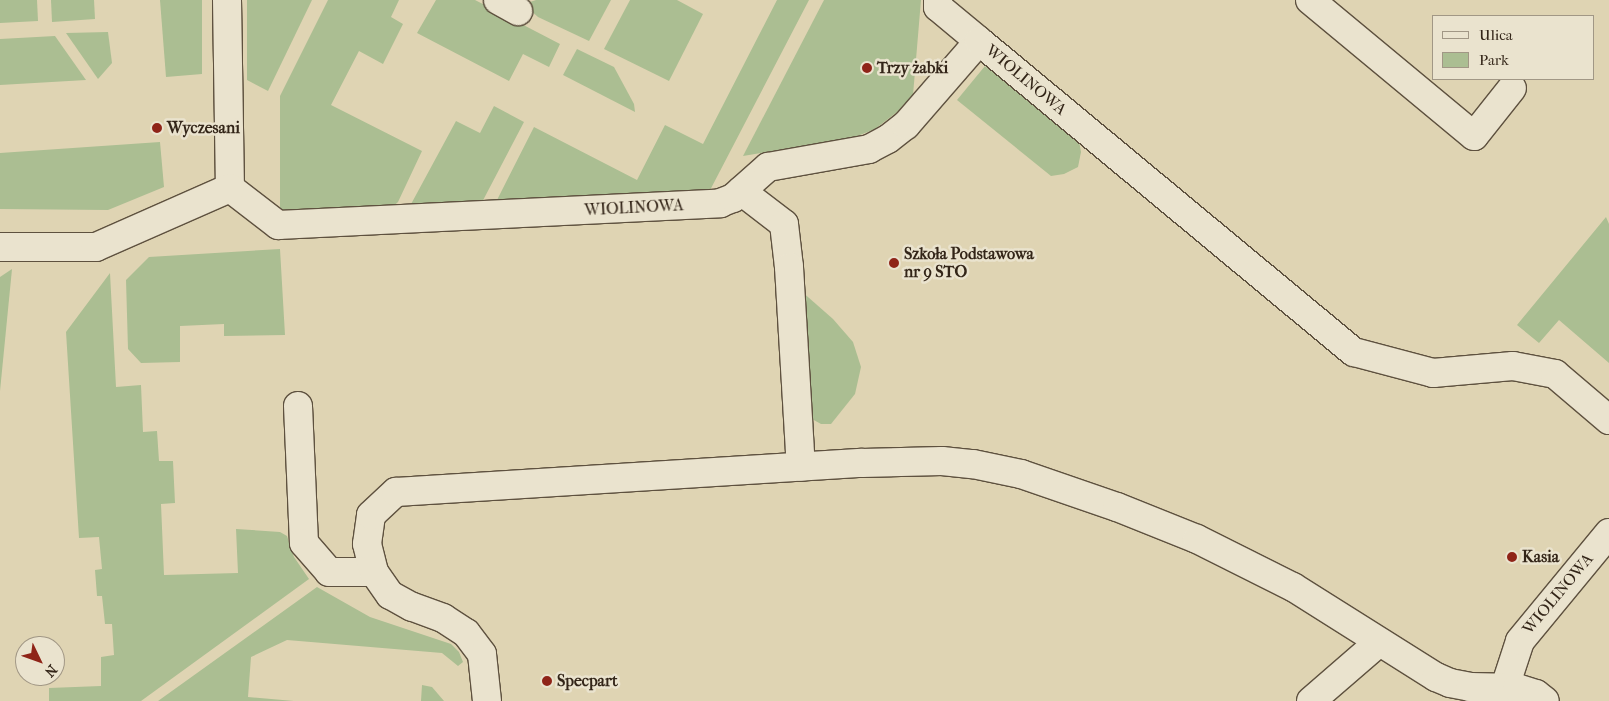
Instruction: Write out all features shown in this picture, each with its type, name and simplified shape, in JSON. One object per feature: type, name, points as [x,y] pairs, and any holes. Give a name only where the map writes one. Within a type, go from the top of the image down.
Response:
[{"type":"street","points":[[0,247],[96,247],[230,188],[227,0]]},
{"type":"street","points":[[938,0],[938,7],[980,41]]},
{"type":"street","points":[[1310,0],[1474,136],[1512,88]]},
{"type":"street","name":"WIOLINOWA","points":[[230,188],[278,225],[720,203],[733,198],[768,167],[869,149],[888,139],[919,111],[980,41],[1354,352],[1433,373],[1513,366],[1556,374],[1609,420]]},
{"type":"street","points":[[741,191],[784,224],[789,267],[801,467]]},
{"type":"street","points":[[298,406],[304,543],[329,572],[374,572]]},
{"type":"street","points":[[487,701],[482,654],[466,633],[443,618],[412,607],[390,595],[374,572],[367,544],[372,515],[396,492],[801,467],[942,461],[973,464],[1022,474],[1117,507],[1197,539],[1293,587],[1379,642],[1450,683],[1470,687],[1518,688],[1536,694],[1545,701]]},
{"type":"street","name":"WIOLINOWA","points":[[1505,688],[1520,641],[1609,533]]},
{"type":"street","points":[[1311,701],[1379,642]]},
{"type":"green space","points":[[0,0],[37,0],[38,21],[0,23]]},
{"type":"green space","points":[[51,0],[94,0],[95,19],[52,22]]},
{"type":"green space","points":[[160,0],[202,0],[202,74],[166,77]]},
{"type":"green space","points":[[247,0],[312,0],[268,91],[247,80]]},
{"type":"green space","points":[[328,0],[399,0],[391,17],[403,24],[383,64],[359,51],[331,105],[422,151],[398,202],[387,212],[280,215],[280,96]]},
{"type":"green space","points":[[436,0],[475,0],[560,44],[549,67],[523,54],[509,81],[417,33]]},
{"type":"green space","points":[[536,0],[611,0],[589,41],[538,17],[529,9],[530,2]]},
{"type":"green space","points":[[630,0],[677,0],[703,14],[669,81],[604,49]]},
{"type":"green space","points":[[777,0],[809,0],[707,196],[504,207],[497,200],[534,127],[637,180],[665,125],[703,144]]},
{"type":"green space","points":[[824,0],[921,0],[913,95],[897,112],[875,129],[855,137],[743,156]]},
{"type":"green space","points":[[108,32],[112,63],[98,79],[66,33]]},
{"type":"green space","points":[[55,36],[86,80],[0,85],[0,39]]},
{"type":"green space","points":[[577,49],[614,67],[634,104],[635,112],[563,75]]},
{"type":"green space","points":[[985,66],[1079,141],[1081,152],[1078,167],[1064,174],[1051,176],[957,100]]},
{"type":"green space","points":[[494,106],[524,122],[479,208],[410,206],[456,121],[480,133]]},
{"type":"green space","points":[[160,142],[164,187],[108,210],[0,209],[0,153]]},
{"type":"green space","points":[[1606,217],[1609,224],[1609,363],[1559,320],[1539,343],[1517,325]]},
{"type":"green space","points":[[280,249],[285,335],[224,336],[224,324],[180,326],[180,362],[141,363],[128,349],[126,280],[149,257]]},
{"type":"green space","points":[[12,269],[0,391],[0,277]]},
{"type":"green space","points":[[110,273],[116,387],[141,385],[143,432],[157,431],[159,461],[173,461],[175,503],[161,504],[164,575],[238,573],[236,529],[280,532],[287,536],[294,557],[309,579],[141,701],[49,701],[49,688],[101,686],[101,657],[114,655],[112,624],[105,624],[102,596],[97,596],[95,570],[102,569],[99,537],[79,538],[66,332]]},
{"type":"green space","points":[[800,290],[833,319],[853,342],[861,367],[855,394],[831,424],[821,424],[812,419],[806,405]]},
{"type":"green space","points":[[317,587],[370,617],[451,644],[459,652],[463,662],[458,666],[442,653],[287,640],[251,657],[248,697],[294,701],[158,701]]},
{"type":"green space","points":[[422,685],[432,687],[444,701],[421,701]]},
{"type":"place","name":"Trzy żabki","points":[[867,68]]},
{"type":"place","name":"Wyczesani","points":[[157,128]]},
{"type":"place","name":"Szkoła Podstawowa nr 9 STO","points":[[894,263]]},
{"type":"place","name":"Kasia","points":[[1512,557]]},
{"type":"place","name":"Specpart","points":[[547,681]]}]
